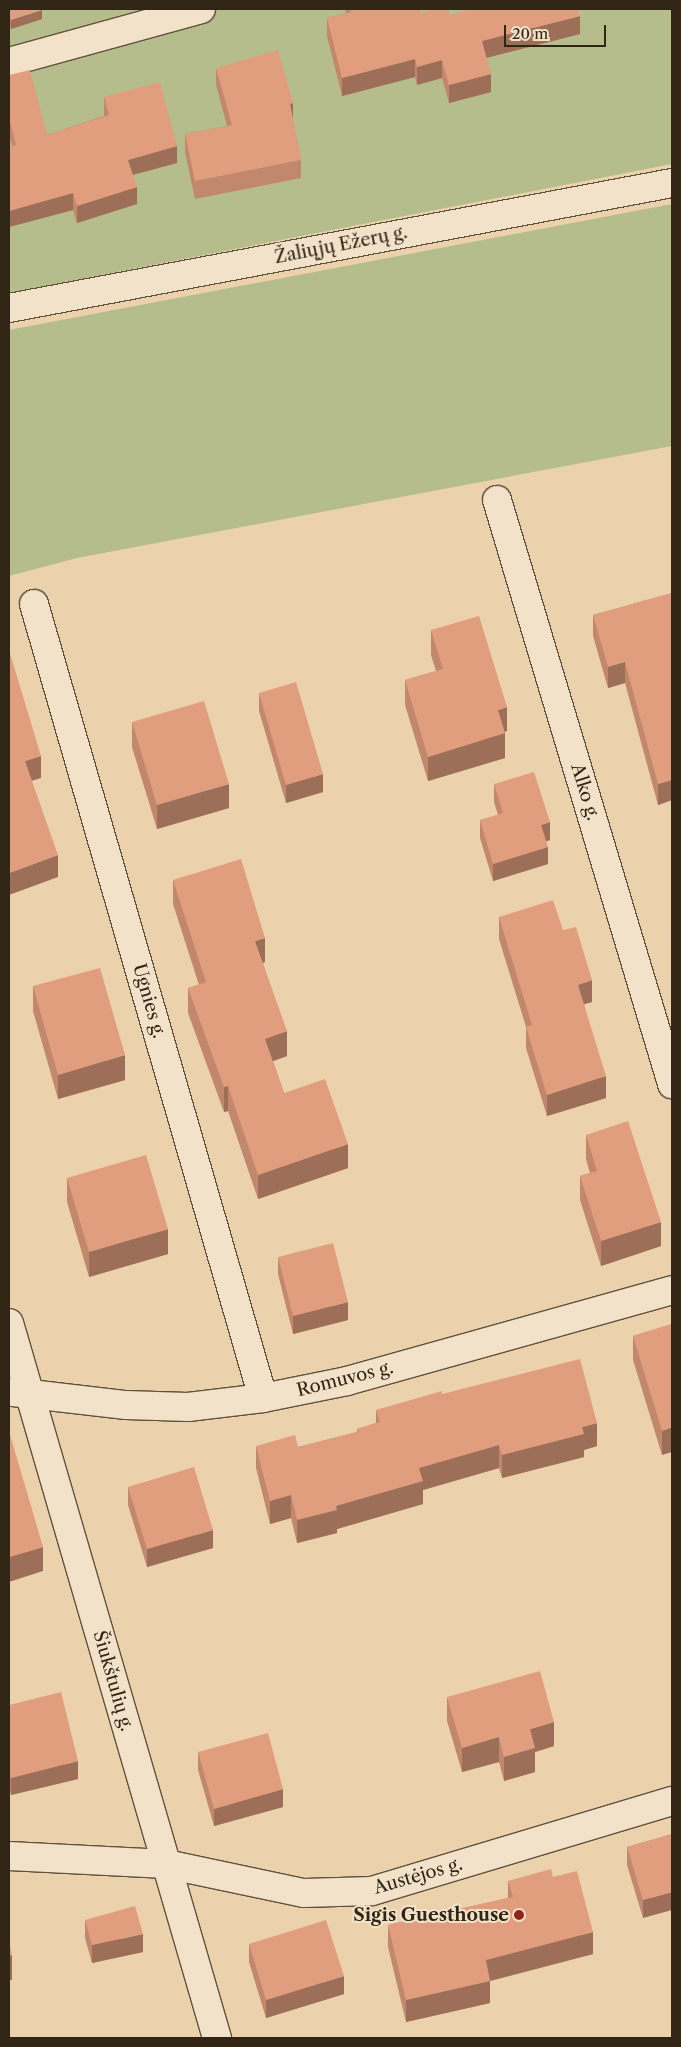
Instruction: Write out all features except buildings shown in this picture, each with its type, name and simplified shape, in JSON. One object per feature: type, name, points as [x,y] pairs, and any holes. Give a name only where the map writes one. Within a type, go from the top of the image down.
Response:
[{"type":"street","points":[[9,62],[201,9]]},
{"type":"street","name":"Žaliųjų Ežerų g.","points":[[9,308],[672,183]]},
{"type":"street","name":"Alko g.","points":[[497,500],[672,1084]]},
{"type":"street","name":"Ugnies g.","points":[[34,604],[264,1398]]},
{"type":"street","name":"Romuvos g.","points":[[19,1393],[126,1405],[188,1407],[264,1398],[347,1381],[672,1290]]},
{"type":"street","name":"Šiukštulių g.","points":[[9,1323],[19,1393],[166,1864],[217,2038]]},
{"type":"street","name":"Austėjos g.","points":[[9,1856],[166,1864],[304,1893],[372,1890],[672,1802]]},
{"type":"green space","points":[[9,9],[672,9],[672,164],[9,293]]},
{"type":"green space","points":[[672,204],[672,446],[77,558],[9,576],[9,330]]},
{"type":"place","name":"Sigis Guesthouse","points":[[519,1915]]}]
